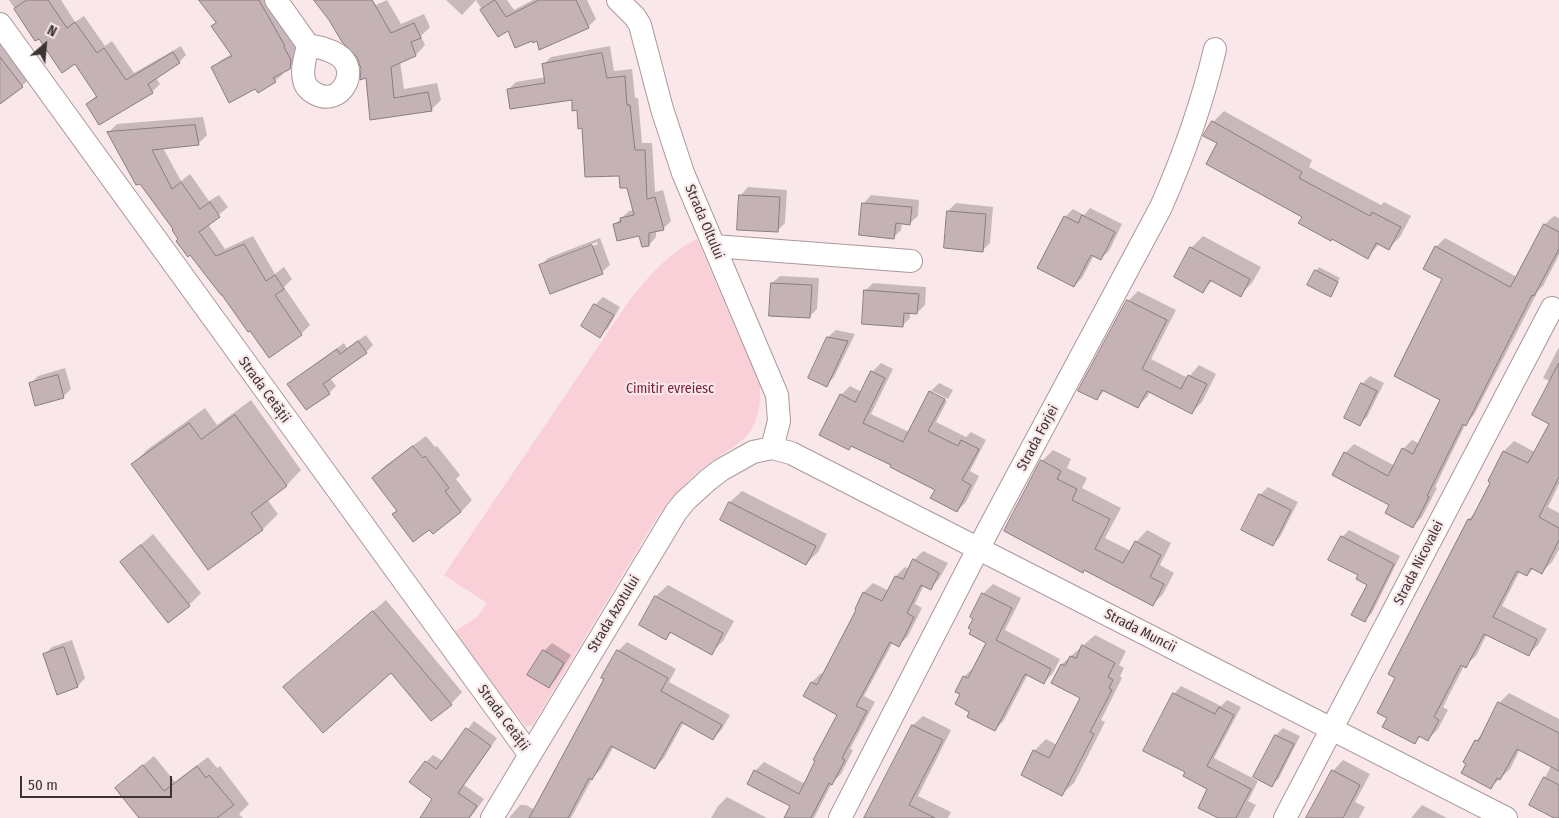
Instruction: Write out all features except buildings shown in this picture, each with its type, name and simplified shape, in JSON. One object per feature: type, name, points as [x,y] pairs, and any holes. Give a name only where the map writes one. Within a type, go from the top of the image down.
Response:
[{"type":"street","points":[[276,0],[308,45]]},
{"type":"street","name":"Strada Oltului","points":[[618,0],[635,17],[640,25],[671,142],[776,396],[779,421],[772,448]]},
{"type":"street","name":"Strada Cetății","points":[[0,24],[530,755]]},
{"type":"street","name":"Strada Forjei","points":[[840,818],[978,549],[1161,207],[1179,167],[1200,108],[1215,49]]},
{"type":"street","points":[[714,246],[911,261]]},
{"type":"street","name":"Strada Nicovalei","points":[[1285,818],[1552,308]]},
{"type":"street","name":"Strada Azotului","points":[[492,818],[668,524],[685,501],[721,470],[753,452],[772,448]]},
{"type":"street","name":"Strada Muncii","points":[[772,448],[791,453],[1506,818]]},
{"type":"green space","name":"Cimitir evreiesc","points":[[697,239],[760,385],[760,404],[755,422],[746,437],[696,474],[682,487],[662,511],[532,726],[525,726],[454,632],[477,617],[487,603],[444,575],[631,298],[653,272],[677,251]]}]
